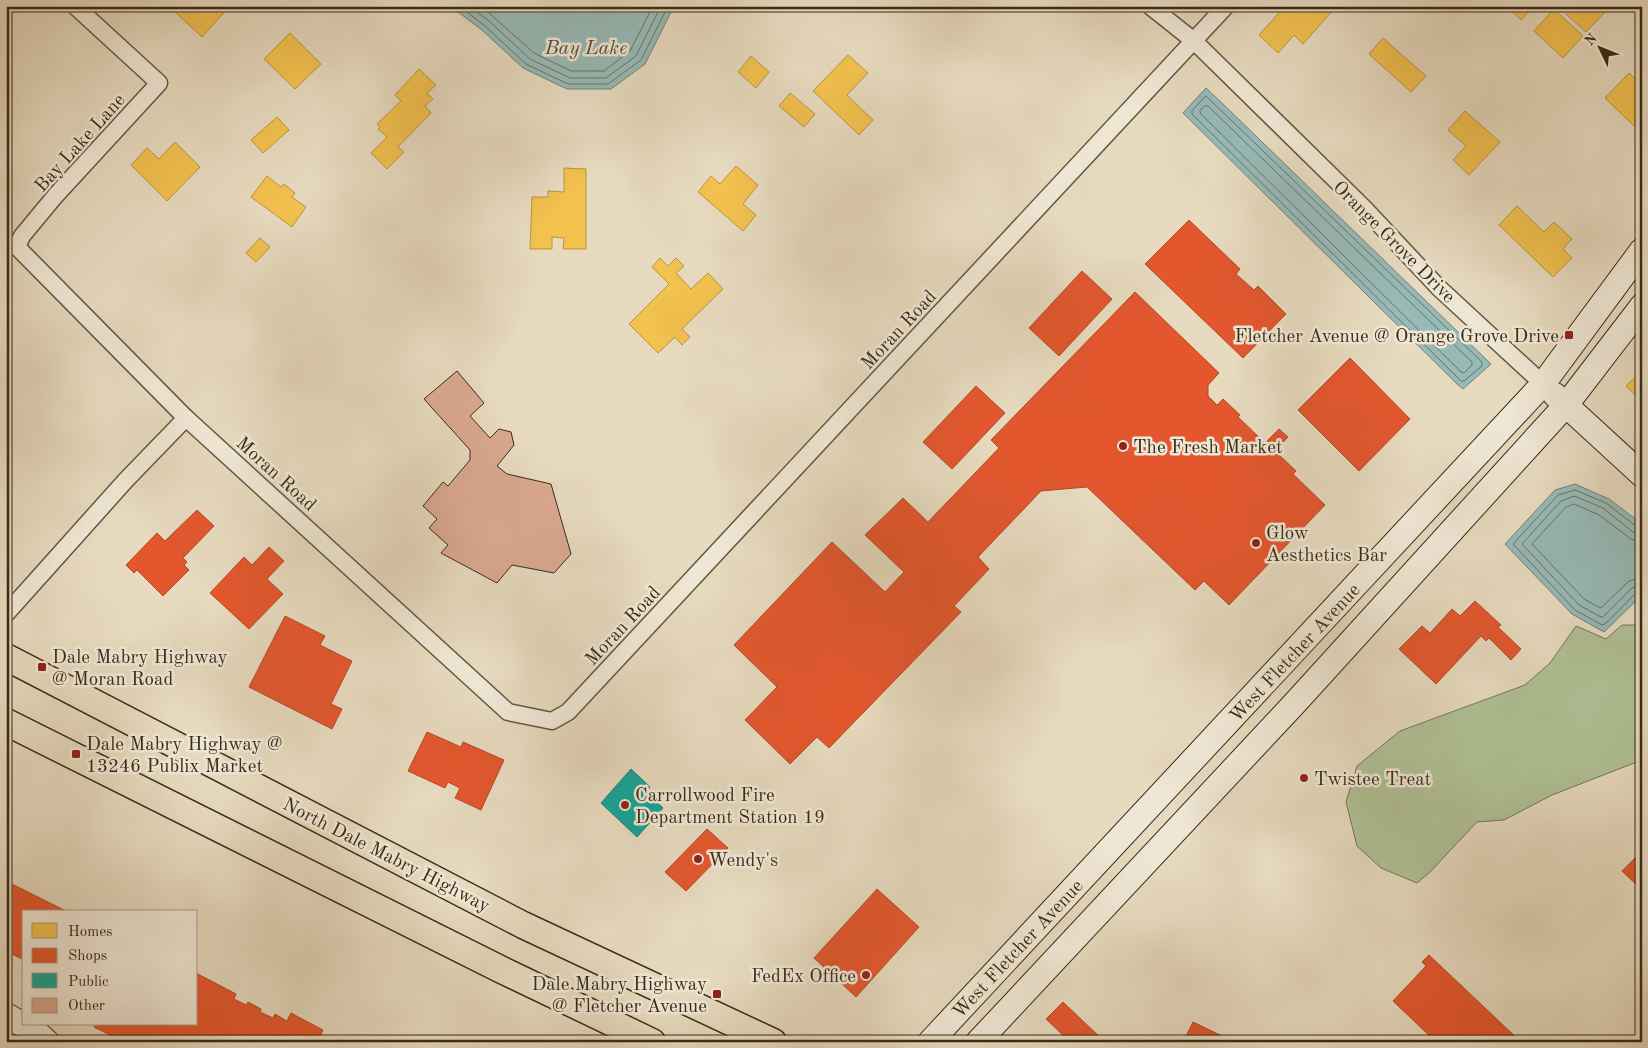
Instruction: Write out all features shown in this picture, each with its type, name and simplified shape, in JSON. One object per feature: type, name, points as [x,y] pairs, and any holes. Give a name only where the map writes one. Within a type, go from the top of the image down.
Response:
[{"type":"main road","name":"West Fletcher Avenue","points":[[930,1042],[1544,384],[1642,250]]},
{"type":"main road","name":"West Fletcher Avenue","points":[[978,1042],[1295,703],[1566,405],[1642,306]]},
{"type":"main road","name":"Orange Grove Drive","points":[[1544,384],[1642,475]]},
{"type":"main road","name":"North Dale Mabry Highway","points":[[6,657],[529,928],[773,1042]]},
{"type":"main road","points":[[1272,676],[1295,703]]},
{"type":"main road","points":[[6,722],[500,969],[652,1042]]},
{"type":"main road","points":[[6,1015],[22,1024]]},
{"type":"main road","points":[[25,1026],[47,1042]]},
{"type":"street","name":"Bay Lake Lane","points":[[75,6],[159,84],[56,195],[22,236],[16,247],[186,418]]},
{"type":"street","name":"Orange Grove Drive","points":[[1150,6],[1194,41],[1364,208],[1439,288],[1544,384]]},
{"type":"street","name":"Moran Road","points":[[186,418],[508,712],[552,721],[568,712],[1226,6]]},
{"type":"street","points":[[6,614],[126,480],[186,418]]},
{"type":"green space","points":[[1622,625],[1642,625],[1642,760],[1552,795],[1504,820],[1477,822],[1430,872],[1417,883],[1381,868],[1357,846],[1346,802],[1357,766],[1400,731],[1525,685],[1550,663],[1576,626],[1606,639]]},
{"type":"water","name":"Bay Lake","points":[[450,6],[674,6],[645,64],[611,89],[567,89],[523,68],[482,30]]},
{"type":"water","points":[[1206,88],[1491,364],[1463,389],[1458,385],[1183,113]]},
{"type":"water","points":[[1575,484],[1609,499],[1642,524],[1642,595],[1604,632],[1572,614],[1505,544],[1555,490]]},
{"type":"building: Homes","points":[[176,6],[230,6],[202,37],[173,10]]},
{"type":"building: Homes","points":[[1285,6],[1333,6],[1335,8],[1303,44],[1294,35],[1278,53],[1259,35]]},
{"type":"building: Homes","points":[[1506,6],[1534,6],[1521,20]]},
{"type":"building: Homes","points":[[1557,6],[1603,6],[1607,10],[1586,32]]},
{"type":"building: Homes","points":[[1554,9],[1583,36],[1563,58],[1534,31]]},
{"type":"building: Homes","points":[[290,33],[321,64],[295,89],[264,59]]},
{"type":"building: Homes","points":[[1383,38],[1426,76],[1411,92],[1369,54]]},
{"type":"building: Homes","points":[[848,55],[868,73],[847,95],[873,120],[859,135],[813,91]]},
{"type":"building: Homes","points":[[751,56],[769,72],[756,88],[738,72]]},
{"type":"building: Homes","points":[[419,69],[436,85],[427,93],[433,99],[425,106],[431,113],[398,147],[404,152],[387,169],[371,153],[387,137],[378,129],[380,127],[377,124],[401,101],[395,95]]},
{"type":"building: Homes","points":[[1629,73],[1642,85],[1642,118],[1634,126],[1605,98]]},
{"type":"building: Homes","points":[[790,93],[815,114],[804,127],[779,106]]},
{"type":"building: Homes","points":[[1465,111],[1500,142],[1469,175],[1453,160],[1466,146],[1448,130]]},
{"type":"building: Homes","points":[[277,117],[289,130],[263,153],[251,140]]},
{"type":"building: Homes","points":[[175,142],[200,167],[167,201],[131,165],[147,148],[159,159]]},
{"type":"building: Homes","points":[[736,166],[758,185],[743,204],[756,215],[743,231],[698,192],[711,176],[720,184]]},
{"type":"building: Homes","points":[[564,168],[586,169],[586,249],[563,249],[564,238],[552,237],[552,249],[530,249],[532,197],[548,197],[548,191],[564,192]]},
{"type":"building: Homes","points":[[267,176],[281,187],[284,184],[295,193],[292,197],[306,207],[292,227],[251,197]]},
{"type":"building: Homes","points":[[1517,206],[1544,232],[1554,222],[1572,239],[1563,249],[1572,258],[1553,277],[1499,225]]},
{"type":"building: Homes","points":[[260,238],[270,247],[256,262],[246,253]]},
{"type":"building: Homes","points":[[660,258],[668,266],[676,258],[684,266],[676,273],[691,289],[708,273],[723,289],[682,329],[690,337],[682,345],[675,337],[658,353],[629,324],[669,284],[652,267]]},
{"type":"building: Homes","points":[[1642,371],[1642,401],[1626,386]]},
{"type":"building: Shops","points":[[1189,220],[1240,269],[1236,274],[1254,290],[1258,286],[1286,314],[1243,358],[1145,264]]},
{"type":"building: Shops","points":[[1082,271],[1112,299],[1059,356],[1029,328]]},
{"type":"building: Shops","points":[[1135,292],[1219,373],[1208,385],[1208,396],[1217,405],[1223,399],[1240,415],[1238,417],[1265,443],[1279,429],[1288,437],[1275,451],[1296,471],[1293,474],[1325,505],[1229,605],[1204,581],[1195,590],[1087,487],[1041,491],[978,557],[989,569],[954,606],[961,612],[829,748],[817,737],[790,764],[745,720],[777,687],[734,645],[832,542],[885,592],[904,572],[865,535],[903,498],[928,522],[999,448],[991,440]]},
{"type":"building: Shops","points":[[1350,358],[1410,419],[1359,471],[1298,410]]},
{"type":"building: Shops","points":[[976,386],[1005,413],[952,469],[923,442]]},
{"type":"building: Shops","points":[[197,510],[214,526],[183,558],[187,562],[184,565],[189,570],[163,596],[137,570],[134,573],[126,565],[157,533],[165,541]]},
{"type":"building: Shops","points":[[269,547],[284,561],[267,579],[283,594],[249,629],[210,593],[244,557],[252,565]]},
{"type":"building: Shops","points":[[1475,601],[1501,625],[1498,627],[1521,649],[1511,660],[1489,638],[1486,641],[1481,636],[1436,684],[1399,649],[1422,626],[1430,633],[1452,609],[1460,616]]},
{"type":"building: Shops","points":[[285,616],[325,636],[320,645],[352,661],[331,704],[342,709],[332,729],[249,687]]},
{"type":"building: Shops","points":[[427,732],[461,747],[463,742],[504,760],[481,810],[455,798],[460,788],[448,782],[445,788],[408,771]]},
{"type":"building: Shops","points":[[707,829],[728,848],[686,891],[665,872]]},
{"type":"building: Shops","points":[[1642,851],[1642,890],[1622,871]]},
{"type":"building: Shops","points":[[6,881],[64,910],[22,910],[22,959],[6,951]]},
{"type":"building: Shops","points":[[877,889],[919,927],[856,997],[814,958]]},
{"type":"building: Shops","points":[[1429,955],[1521,1042],[1436,1042],[1393,1001],[1426,966],[1422,962]]},
{"type":"building: Shops","points":[[198,974],[236,994],[234,999],[246,1005],[248,1002],[261,1009],[260,1012],[273,1018],[275,1014],[287,1021],[291,1013],[323,1030],[318,1042],[124,1042],[94,1027],[198,1026]]},
{"type":"building: Shops","points":[[1063,1002],[1105,1042],[1061,1042],[1066,1038],[1046,1019]]},
{"type":"building: Shops","points":[[1193,1022],[1222,1036],[1219,1042],[1183,1042]]},
{"type":"building: Public","points":[[631,769],[650,787],[646,792],[663,808],[637,837],[601,803]]},
{"type":"building: Other","points":[[457,371],[484,403],[470,416],[490,438],[499,429],[511,432],[514,445],[497,466],[507,474],[551,484],[571,554],[554,573],[512,565],[497,583],[441,553],[448,545],[429,528],[437,519],[423,506],[443,482],[448,486],[470,460],[470,450],[424,399]]},
{"type":"place","name":"Fletcher Avenue @ Orange Grove Drive","points":[[1569,335]]},
{"type":"place","name":"The Fresh Market","points":[[1123,446]]},
{"type":"place","name":"Glow Aesthetics Bar","points":[[1256,543]]},
{"type":"place","name":"Dale Mabry Highway @ Moran Road","points":[[42,667]]},
{"type":"place","name":"Dale Mabry Highway @ 13246 Publix Market","points":[[76,754]]},
{"type":"place","name":"Twistee Treat","points":[[1304,778]]},
{"type":"place","name":"Carrollwood Fire Department Station 19","points":[[625,805]]},
{"type":"place","name":"Wendy's","points":[[698,859]]},
{"type":"place","name":"FedEx Office","points":[[866,975]]},
{"type":"place","name":"Dale Mabry Highway @ Fletcher Avenue","points":[[717,994]]}]
